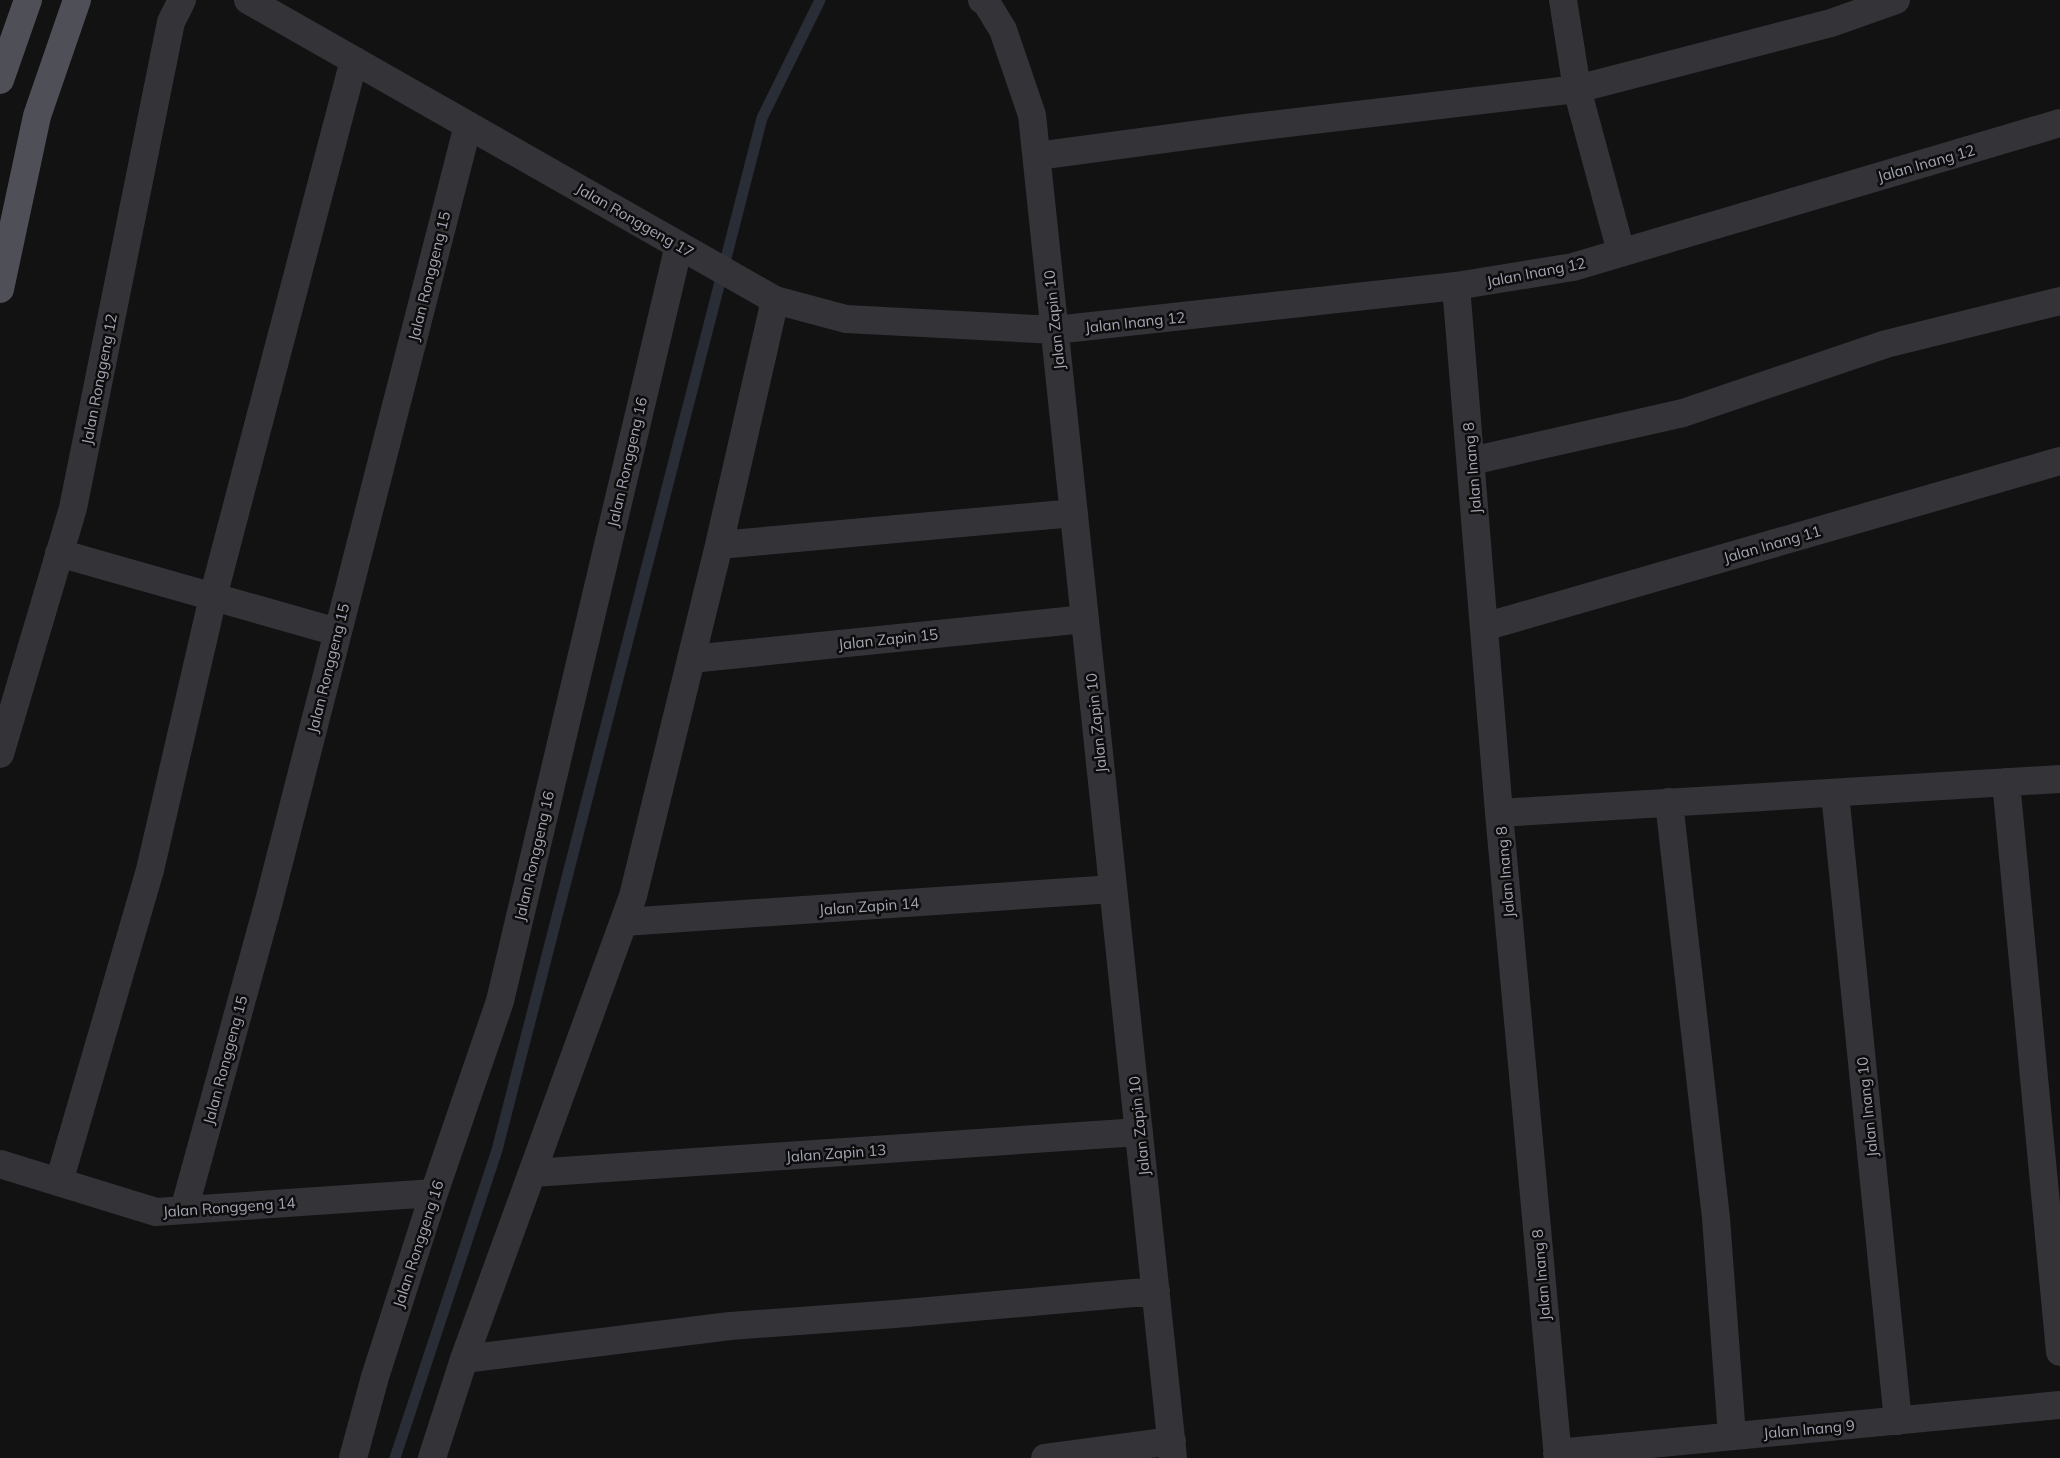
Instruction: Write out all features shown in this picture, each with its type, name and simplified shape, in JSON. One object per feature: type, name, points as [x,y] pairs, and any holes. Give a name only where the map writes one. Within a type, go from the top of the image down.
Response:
[{"type":"main road","points":[[0,80],[28,0]]},
{"type":"main road","points":[[0,289],[37,116],[77,0]]},
{"type":"street","name":"Jalan Ronggeng 12","points":[[0,754],[73,508],[171,22],[182,0]]},
{"type":"street","name":"Jalan Ronggeng 17","points":[[248,0],[775,300],[846,319],[1055,330]]},
{"type":"street","points":[[1563,0],[1577,89],[1621,252]]},
{"type":"street","points":[[1037,156],[1246,128],[1577,89],[1831,23],[1896,0]]},
{"type":"street","name":"Jalan Zapin 10","points":[[986,1],[1003,30],[1032,115],[1173,1450]]},
{"type":"street","points":[[58,1182],[150,870],[213,596],[354,60]]},
{"type":"street","name":"Jalan Inang 12","points":[[1055,330],[1456,286],[1573,267],[2060,123]]},
{"type":"street","name":"Jalan Ronggeng 15","points":[[184,1210],[269,901],[468,125]]},
{"type":"street","name":"Jalan Ronggeng 16","points":[[353,1458],[375,1377],[434,1193],[500,1001],[690,251]]},
{"type":"street","name":"Jalan Inang 8","points":[[1456,286],[1499,813],[1558,1456]]},
{"type":"street","points":[[432,1458],[464,1359],[633,896],[719,545],[775,300]]},
{"type":"street","points":[[1471,461],[1683,413],[1886,344],[2060,301]]},
{"type":"street","name":"Jalan Inang 11","points":[[1484,627],[2060,461]]},
{"type":"street","points":[[719,545],[1074,514]]},
{"type":"street","points":[[59,553],[337,632]]},
{"type":"street","name":"Jalan Zapin 15","points":[[691,658],[1085,619]]},
{"type":"street","points":[[1499,813],[2060,779]]},
{"type":"street","points":[[2006,782],[2060,1352]]},
{"type":"street","name":"Jalan Inang 10","points":[[1835,792],[1898,1421]]},
{"type":"street","points":[[1669,802],[1716,1218],[1732,1436]]},
{"type":"street","name":"Jalan Zapin 14","points":[[624,922],[1113,889]]},
{"type":"street","name":"Jalan Zapin 13","points":[[532,1173],[1139,1132]]},
{"type":"street","name":"Jalan Ronggeng 14","points":[[0,1164],[156,1212],[434,1193]]},
{"type":"street","points":[[464,1359],[730,1326],[904,1314],[1156,1291]]},
{"type":"street","name":"Jalan Inang 9","points":[[1558,1456],[1732,1436],[2060,1406]]},
{"type":"street","points":[[1045,1458],[1173,1450]]},
{"type":"waterway","points":[[395,1458],[497,1150],[762,118],[820,0]]}]
